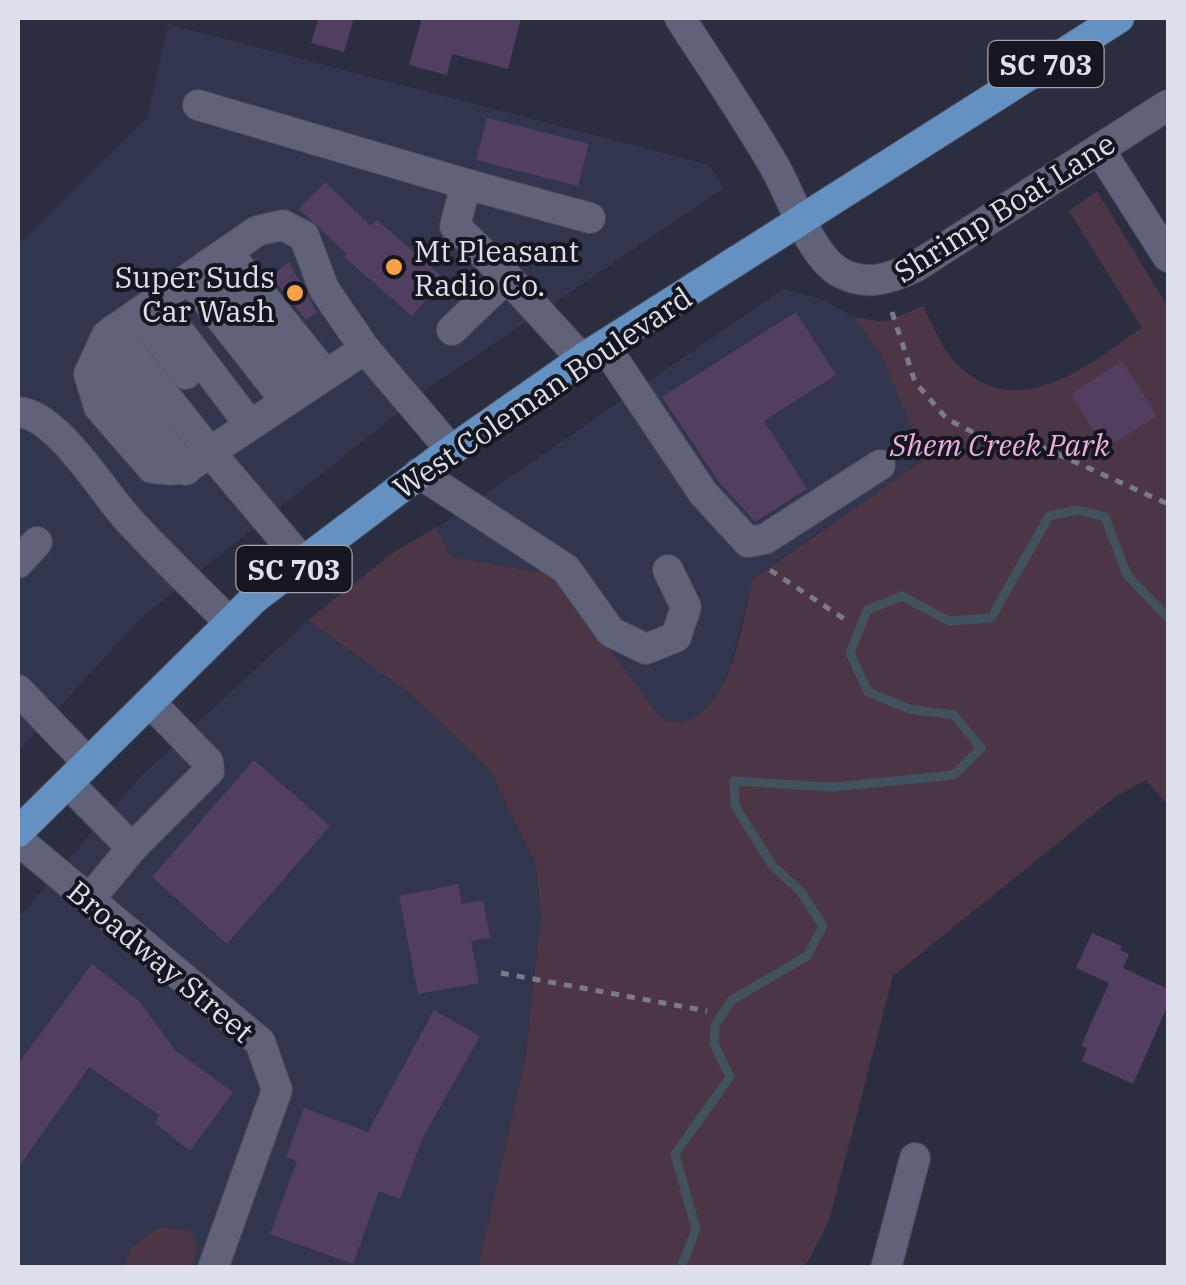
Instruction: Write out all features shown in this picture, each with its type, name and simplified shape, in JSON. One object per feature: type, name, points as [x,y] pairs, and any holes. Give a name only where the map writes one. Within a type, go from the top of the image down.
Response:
[{"type":"main road","name":"West Coleman Boulevard","points":[[18,832],[255,598],[451,450],[593,352],[1119,18]]},
{"type":"street","name":"Shrimp Boat Lane","points":[[680,18],[774,166],[831,266],[842,274],[883,282],[915,267],[1168,105]]},
{"type":"street","points":[[198,105],[590,218]]},
{"type":"street","points":[[1099,149],[1168,256]]},
{"type":"street","points":[[466,184],[455,226],[593,352],[702,493],[748,542],[765,539],[880,464]]},
{"type":"street","points":[[365,349],[248,427],[152,468],[99,408],[90,374],[153,305],[256,231],[283,225],[304,236],[324,289],[365,349],[451,450]]},
{"type":"street","points":[[452,330],[507,277]]},
{"type":"street","points":[[153,305],[248,427],[303,562]]},
{"type":"street","points":[[153,305],[248,427]]},
{"type":"street","points":[[153,305],[248,427]]},
{"type":"street","points":[[153,305],[248,427]]},
{"type":"street","points":[[18,412],[32,413],[81,458],[125,516],[230,622]]},
{"type":"street","points":[[420,473],[566,569],[611,632],[646,649],[676,637],[686,607],[668,570]]},
{"type":"street","points":[[18,690],[132,848]]},
{"type":"street","points":[[89,900],[132,848],[209,771],[208,762],[150,702]]},
{"type":"street","name":"Broadway Street","points":[[18,840],[260,1042],[277,1090],[213,1268]]},
{"type":"street","points":[[886,1268],[915,1158]]},
{"type":"path","points":[[892,312],[915,382],[947,419],[992,442],[1042,447],[1168,504]]},
{"type":"path","points":[[767,568],[846,620]]},
{"type":"path","points":[[501,972],[707,1011]]},
{"type":"shaded area","points":[[168,24],[709,165],[724,188],[437,382],[142,617],[18,752],[18,245],[147,118]]},
{"type":"shaded area","points":[[783,289],[825,300],[854,317],[881,355],[926,459],[753,578],[731,663],[715,702],[690,721],[663,721],[555,575],[451,557],[436,528]]},
{"type":"shaded area","points":[[308,620],[412,695],[490,770],[536,864],[541,917],[525,1060],[478,1267],[18,1268],[18,918],[139,778]]},
{"type":"green space","name":"Shem Creek Park","points":[[1097,191],[1168,307],[1168,805],[1146,780],[1115,797],[893,976],[829,1221],[805,1267],[478,1267],[525,1060],[541,917],[536,864],[490,770],[412,695],[308,620],[395,551],[436,528],[451,557],[555,575],[663,721],[693,718],[707,707],[727,675],[753,579],[925,459],[881,355],[854,317],[884,322],[923,306],[954,361],[978,380],[1002,389],[1026,390],[1075,373],[1142,328],[1069,211]]},
{"type":"green space","points":[[160,1227],[191,1231],[197,1247],[191,1267],[123,1267],[132,1247]]},
{"type":"building","points":[[319,18],[354,18],[344,52],[311,43]]},
{"type":"building","points":[[422,18],[521,18],[508,69],[452,54],[447,75],[409,65]]},
{"type":"building","points":[[487,118],[589,144],[578,186],[476,160]]},
{"type":"building","name":"Mt Pleasant Radio Co.","points":[[325,182],[371,226],[377,220],[444,278],[412,316],[344,257],[347,254],[299,209]]},
{"type":"building","name":"Super Suds Car Wash","points":[[289,262],[317,312],[306,320],[271,276]]},
{"type":"building","points":[[796,312],[836,375],[764,421],[807,489],[755,522],[718,481],[662,397]]},
{"type":"building","points":[[1122,361],[1157,416],[1105,449],[1071,394]]},
{"type":"building","points":[[254,760],[330,826],[227,944],[152,877]]},
{"type":"building","points":[[458,884],[462,904],[483,900],[490,938],[471,941],[479,983],[418,994],[399,896]]},
{"type":"building","points":[[1092,933],[1122,946],[1120,950],[1129,954],[1123,968],[1168,989],[1168,1005],[1133,1084],[1082,1061],[1087,1048],[1081,1046],[1109,983],[1076,968]]},
{"type":"building","points":[[92,964],[140,1002],[176,1051],[233,1092],[190,1151],[155,1123],[159,1115],[89,1067],[18,1168],[18,1064]]},
{"type":"building","points":[[434,1010],[480,1036],[423,1137],[400,1199],[379,1191],[353,1264],[270,1234],[297,1161],[286,1157],[304,1108],[368,1132]]},
{"type":"waterway","points":[[681,1268],[696,1229],[675,1154],[730,1077],[714,1044],[715,1025],[732,1000],[807,956],[823,926],[801,892],[772,865],[735,806],[734,781],[833,787],[954,775],[981,748],[954,715],[909,709],[868,692],[850,653],[867,610],[902,596],[949,621],[991,618],[1049,516],[1077,510],[1105,517],[1127,575],[1168,618]]},
{"type":"place","name":"Mt Pleasant Radio Co.","points":[[394,267]]},
{"type":"place","name":"Super Suds Car Wash","points":[[295,293]]}]
